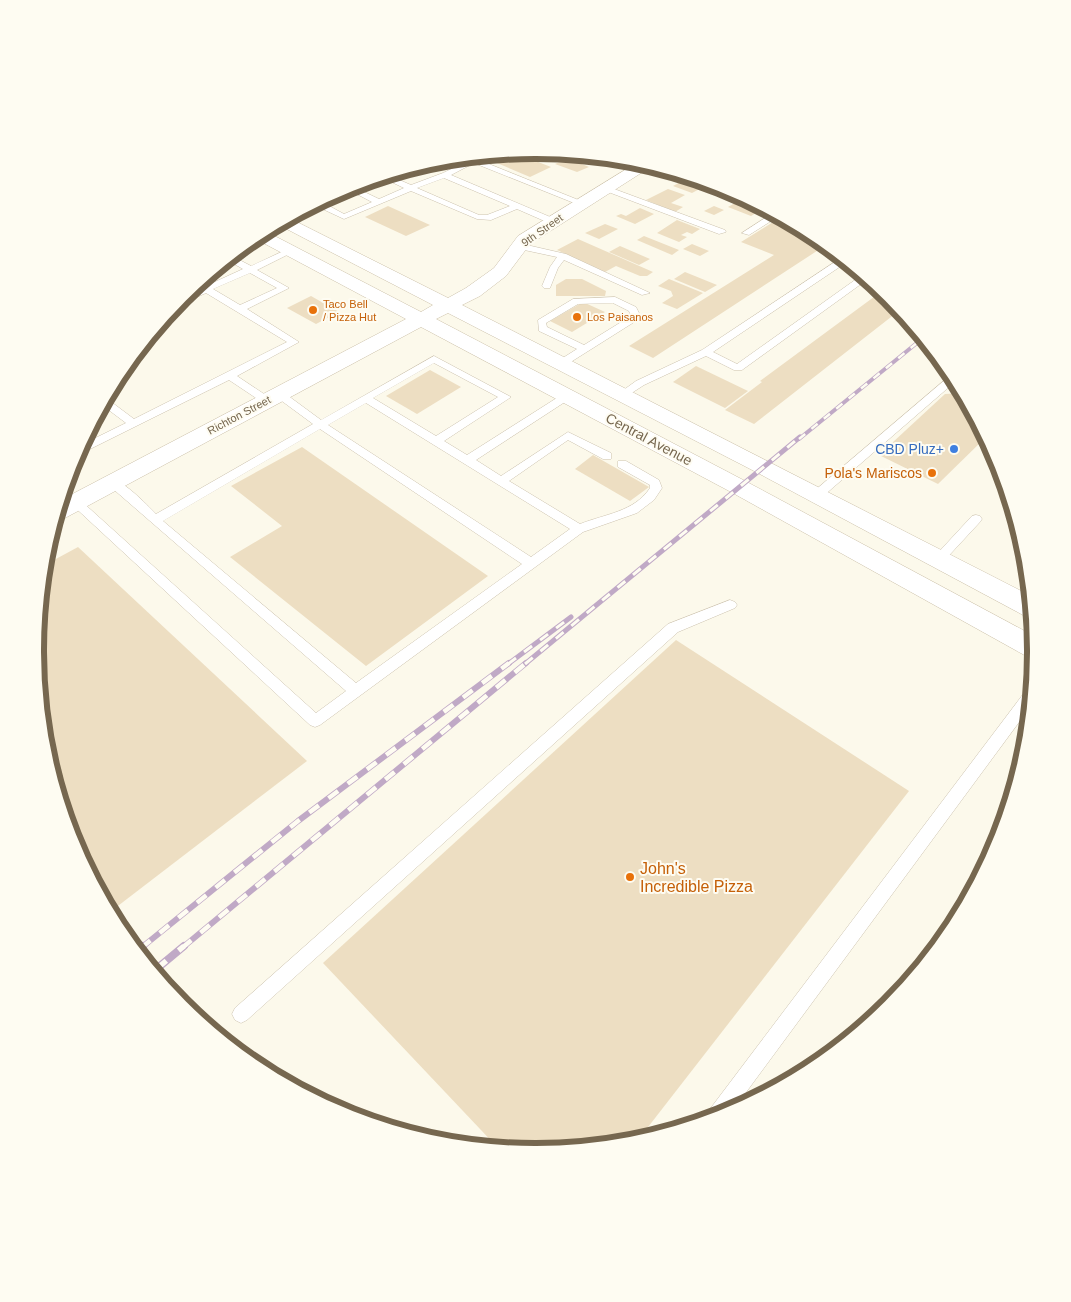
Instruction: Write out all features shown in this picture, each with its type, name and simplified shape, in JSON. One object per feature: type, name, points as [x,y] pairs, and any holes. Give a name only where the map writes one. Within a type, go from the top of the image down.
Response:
[{"type":"main road","name":"9th Street","points":[[421,319],[487,284],[500,272],[524,240],[635,170]]},
{"type":"main road","name":"Central Avenue","points":[[290,225],[623,394],[1025,604]]},
{"type":"main road","name":"Central Avenue","points":[[268,239],[568,396],[1027,644]]},
{"type":"main road","name":"Richton Street","points":[[66,507],[421,319]]},
{"type":"lane","points":[[480,162],[582,203]]},
{"type":"lane","points":[[325,207],[344,217],[411,188],[445,176],[467,164]]},
{"type":"lane","points":[[445,176],[552,221]]},
{"type":"lane","points":[[393,180],[477,216],[488,218],[517,206]]},
{"type":"lane","points":[[606,188],[722,232]]},
{"type":"lane","points":[[359,192],[380,202]]},
{"type":"lane","points":[[746,233],[770,219]]},
{"type":"lane","points":[[518,246],[563,256],[645,293]]},
{"type":"lane","points":[[199,292],[291,251]]},
{"type":"lane","points":[[547,286],[554,267],[563,256]]},
{"type":"lane","points":[[236,261],[284,288],[240,309]]},
{"type":"lane","points":[[623,394],[640,383],[706,352],[838,264]]},
{"type":"lane","points":[[706,352],[738,368],[860,281]]},
{"type":"lane","points":[[89,445],[230,376],[294,342],[206,289]]},
{"type":"lane","points":[[562,363],[585,349],[636,317],[633,309],[615,300],[576,301],[541,322],[542,330],[585,349]]},
{"type":"lane","points":[[155,520],[434,359],[506,397],[436,441]]},
{"type":"lane","points":[[230,376],[320,424],[532,564]]},
{"type":"lane","points":[[817,495],[947,383]]},
{"type":"lane","points":[[468,460],[568,396]]},
{"type":"lane","points":[[365,398],[580,528]]},
{"type":"lane","points":[[110,406],[132,424]]},
{"type":"lane","points":[[501,480],[568,434],[607,456]]},
{"type":"lane","points":[[66,507],[315,721],[580,528],[598,520],[626,515],[654,494],[655,483],[622,464]]},
{"type":"lane","points":[[111,482],[136,501],[155,520],[356,691]]},
{"type":"lane","points":[[939,559],[976,519]]},
{"type":"lane","points":[[241,1014],[673,628],[730,604]]},
{"type":"lane","points":[[726,1104],[1024,704]]},
{"type":"building","points":[[531,159],[551,167],[530,177],[492,161]]},
{"type":"building","points":[[568,160],[589,167],[577,172],[555,164]]},
{"type":"building","points":[[682,181],[701,188],[692,193],[673,186]]},
{"type":"building","points":[[668,189],[685,195],[671,203],[683,207],[675,212],[646,200]]},
{"type":"building","points":[[736,202],[757,212],[751,216],[728,207]]},
{"type":"building","points":[[388,206],[430,225],[406,236],[365,217]]},
{"type":"building","points":[[714,206],[724,210],[714,215],[704,211]]},
{"type":"building","points":[[640,208],[654,214],[635,224],[616,216],[621,214],[626,216]]},
{"type":"building","points":[[677,220],[700,229],[692,234],[687,232],[681,235],[687,237],[679,242],[657,233]]},
{"type":"building","points":[[774,221],[819,249],[653,358],[629,346],[774,255],[741,242]]},
{"type":"building","points":[[605,224],[618,229],[599,239],[585,233]]},
{"type":"building","points":[[644,236],[679,250],[672,255],[637,240]]},
{"type":"building","points":[[578,239],[653,272],[647,276],[640,276],[616,266],[605,272],[557,250]]},
{"type":"building","points":[[692,244],[709,251],[700,256],[683,249]]},
{"type":"building","points":[[620,246],[650,259],[639,265],[609,252]]},
{"type":"building","points":[[685,272],[717,285],[705,292],[674,279]]},
{"type":"building","points":[[566,279],[582,279],[606,291],[605,296],[556,296],[556,285]]},
{"type":"building","points":[[669,279],[703,293],[677,309],[662,303],[673,296],[671,291],[658,286]]},
{"type":"building","points":[[311,296],[339,312],[316,324],[287,308]]},
{"type":"building","points":[[875,296],[894,315],[754,424],[725,410],[762,382],[760,381]]},
{"type":"building","name":"Los Paisanos","points":[[583,302],[605,312],[572,332],[550,321]]},
{"type":"building","points":[[696,366],[748,391],[725,408],[673,382]]},
{"type":"building","points":[[430,370],[461,387],[417,414],[386,396]]},
{"type":"building","points":[[945,394],[954,394],[981,442],[938,484],[879,455]]},
{"type":"building","points":[[302,447],[488,576],[366,666],[230,557],[282,526],[231,486]]},
{"type":"building","points":[[593,455],[649,487],[630,501],[575,469]]},
{"type":"building","points":[[78,547],[307,761],[116,907],[94,868],[81,839],[70,809],[53,747],[45,683],[44,651],[45,619],[52,561]]},
{"type":"building","name":"John's Incredible Pizza","points":[[676,640],[909,791],[646,1130],[600,1139],[568,1142],[491,1141],[323,963]]},
{"type":"railway","points":[[799,439],[918,342]]},
{"type":"railway","points":[[525,664],[800,437]]},
{"type":"railway","points":[[508,664],[571,617]]},
{"type":"railway","points":[[143,947],[298,821],[509,663]]},
{"type":"railway","points":[[182,948],[526,663]]},
{"type":"railway","points":[[159,967],[184,946]]},
{"type":"place","name":"Taco Bell / Pizza Hut","points":[[313,310]]},
{"type":"place","name":"Los Paisanos","points":[[577,317]]},
{"type":"place","name":"CBD Pluz+","points":[[954,449]]},
{"type":"place","name":"Pola's Mariscos","points":[[932,473]]},
{"type":"place","name":"John's Incredible Pizza","points":[[630,877]]}]
